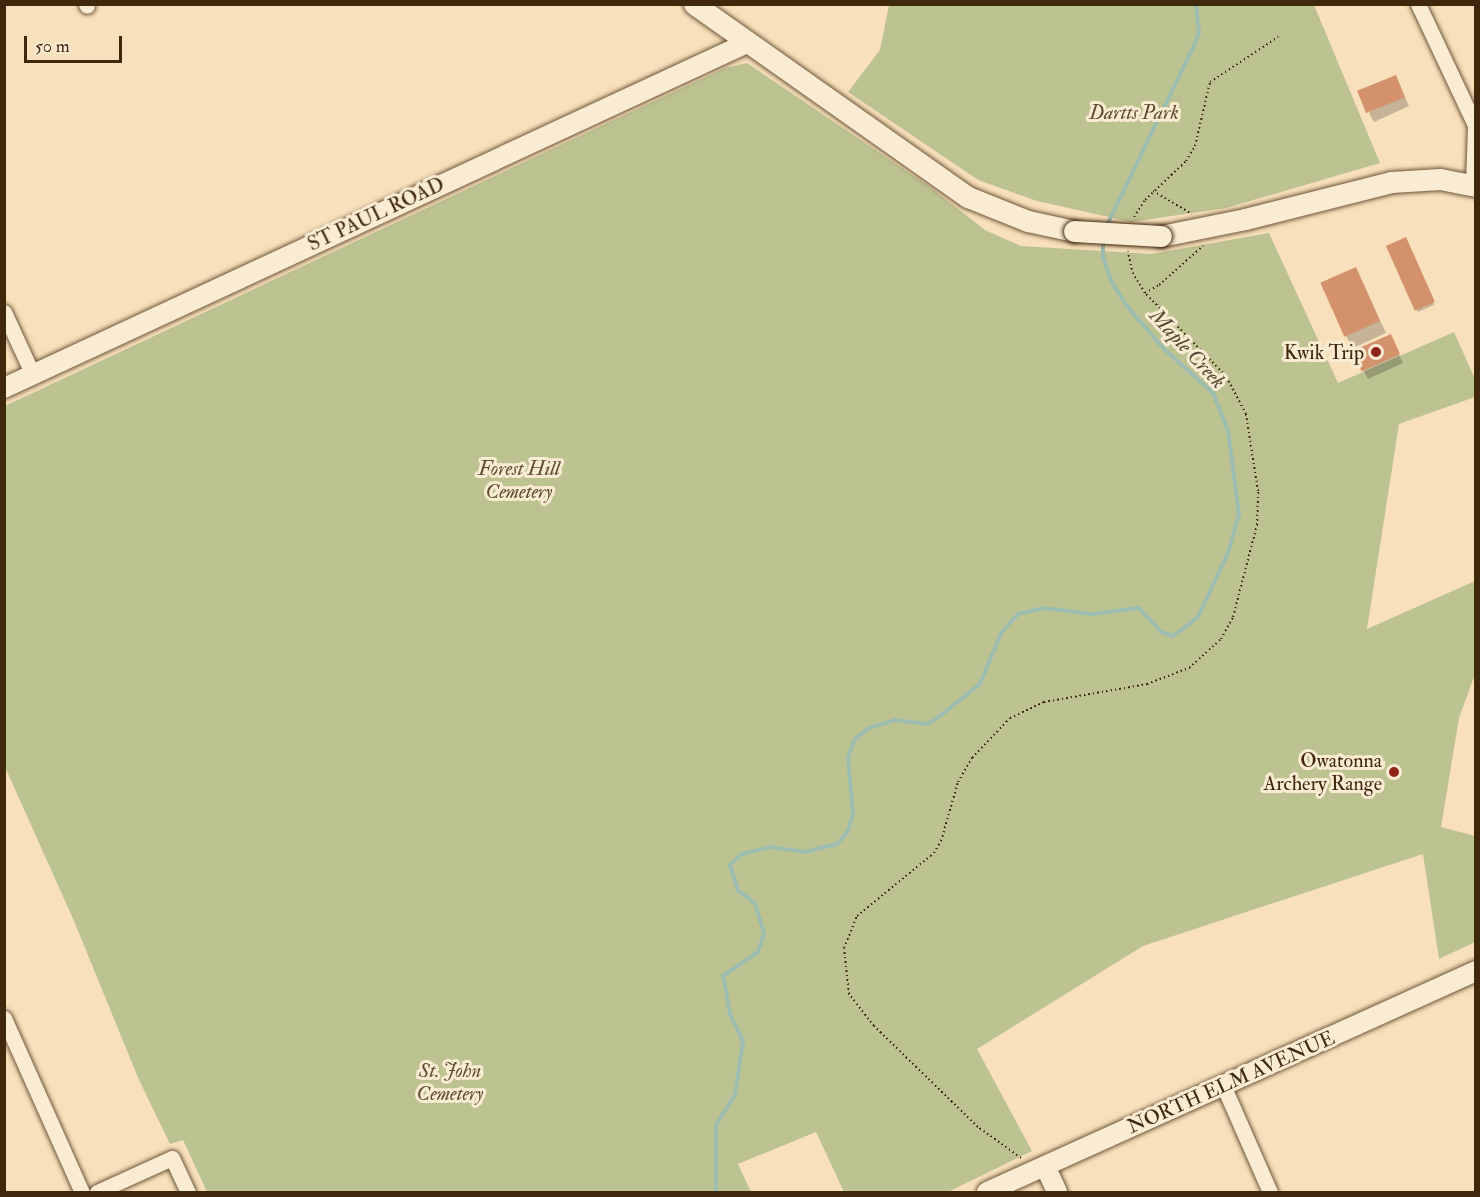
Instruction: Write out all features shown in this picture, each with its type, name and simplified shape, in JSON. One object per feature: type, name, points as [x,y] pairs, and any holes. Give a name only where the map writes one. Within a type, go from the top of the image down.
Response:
[{"type":"main road","points":[[694,4],[968,197],[1028,221],[1074,231],[1161,236],[1206,228],[1391,182],[1440,179],[1474,185]]},
{"type":"street","points":[[1418,4],[1475,125],[1474,185]]},
{"type":"street","name":"ST PAUL ROAD","points":[[4,388],[749,42]]},
{"type":"street","points":[[4,312],[33,375]]},
{"type":"street","name":"NORTH ELM AVENUE","points":[[987,1192],[1476,971]]},
{"type":"street","points":[[4,1018],[82,1192]]},
{"type":"street","points":[[1223,1085],[1270,1192]]},
{"type":"street","points":[[97,1192],[172,1158],[188,1192]]},
{"type":"street","points":[[1037,1170],[1057,1192]]},
{"type":"path","points":[[1037,1170],[978,1127],[874,1026],[849,994],[844,948],[857,916],[934,853],[941,842],[958,782],[972,758],[1010,718],[1044,702],[1147,684],[1189,668],[1221,639],[1233,617],[1257,525],[1258,491],[1246,414],[1226,376],[1145,293],[1194,256],[1204,245],[1206,228],[1188,210],[1153,191],[1186,161],[1195,146],[1210,82],[1278,38]]},
{"type":"green space","name":"Dartts Park","points":[[889,5],[1314,5],[1380,163],[1226,208],[1131,222],[1037,201],[978,180],[848,92],[880,50]]},
{"type":"green space","points":[[747,63],[930,187],[985,230],[1021,246],[1151,254],[1269,233],[1338,383],[1454,332],[1475,379],[1475,397],[1399,424],[1367,629],[1475,581],[1475,674],[1459,718],[1441,827],[1475,836],[1475,942],[1439,959],[1423,854],[1143,946],[977,1049],[1032,1151],[948,1192],[844,1192],[816,1132],[738,1164],[751,1192],[207,1192],[183,1140],[170,1144],[139,1080],[74,921],[5,767],[5,406],[725,68]]},
{"type":"building","points":[[1396,75],[1405,97],[1366,113],[1357,91]]},
{"type":"building","points":[[1406,237],[1435,302],[1415,311],[1386,246]]},
{"type":"building","name":"Kwik Trip","points":[[1356,267],[1380,321],[1344,337],[1320,283]]},
{"type":"building","name":"Kwik Trip","points":[[1391,334],[1400,354],[1362,371],[1353,351]]},
{"type":"waterway","name":"Maple Creek","points":[[1107,225],[1194,46],[1199,33],[1196,4]]},
{"type":"waterway","name":"Maple Creek","points":[[716,1192],[716,1125],[735,1095],[743,1041],[730,1014],[723,976],[758,952],[764,933],[755,903],[738,890],[730,865],[742,854],[770,847],[805,852],[837,844],[847,833],[853,814],[848,757],[855,739],[869,728],[895,720],[928,724],[941,715],[980,684],[1001,633],[1018,614],[1043,608],[1092,614],[1139,608],[1161,632],[1173,636],[1198,617],[1228,553],[1239,514],[1228,431],[1213,393],[1163,348],[1127,306],[1111,281],[1103,257],[1103,241]]},
{"type":"place","name":"Kwik Trip","points":[[1376,352]]},
{"type":"place","name":"Owatonna Archery Range","points":[[1394,772]]},
{"type":"park label","name":"Forest Hill Cemetery","points":[[519,480]]},
{"type":"park label","name":"St. John Cemetery","points":[[450,1082]]}]
